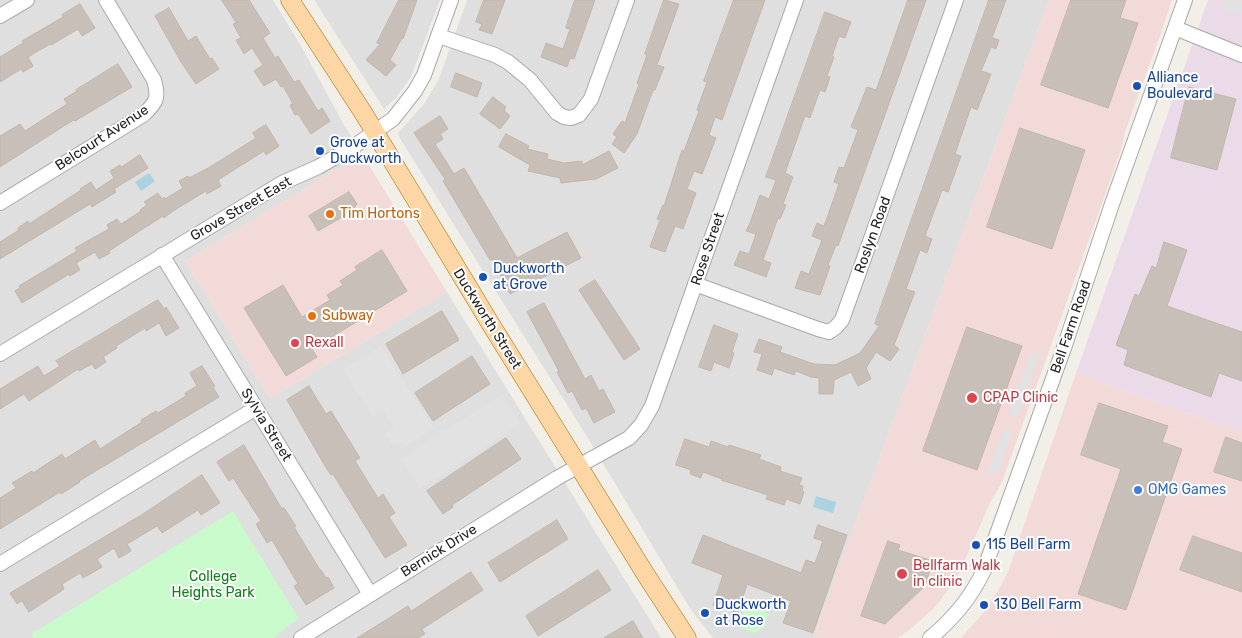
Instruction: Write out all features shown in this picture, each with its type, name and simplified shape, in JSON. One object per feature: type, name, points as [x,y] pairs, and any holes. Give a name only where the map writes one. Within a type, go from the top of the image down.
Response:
[{"type":"main road","name":"Duckworth Street","points":[[290,0],[374,132],[454,266],[686,638]]},
{"type":"street","points":[[0,16],[27,0]]},
{"type":"street","name":"Belcourt Avenue","points":[[0,203],[143,115],[156,101],[158,95],[154,80],[106,0]]},
{"type":"street","name":"Grove Street East","points":[[0,354],[282,183],[318,167],[393,119],[415,91],[429,65],[451,0]]},
{"type":"street","points":[[439,36],[495,55],[508,62],[530,80],[557,113],[571,118],[579,115],[591,100],[627,0]]},
{"type":"street","name":"Rose Street","points":[[578,466],[629,438],[641,425],[652,406],[796,0]]},
{"type":"street","name":"Roslyn Road","points":[[695,284],[829,332],[836,327],[842,320],[956,0]]},
{"type":"street","name":"Bell Farm Road","points":[[930,638],[960,608],[982,573],[1010,500],[1185,0]]},
{"type":"street","points":[[1175,28],[1242,55]]},
{"type":"street","name":"Sylvia Street","points":[[162,255],[370,594]]},
{"type":"street","points":[[0,564],[256,408]]},
{"type":"street","name":"Bernick Drive","points":[[301,638],[578,466]]},
{"type":"shaded area","points":[[0,0],[273,0],[362,154],[185,261],[270,398],[447,292],[661,638],[0,638]]},
{"type":"shaded area","points":[[314,0],[440,0],[411,77],[396,98],[384,109]]},
{"type":"shaded area","points":[[467,0],[1049,0],[813,638],[713,638],[691,610],[586,435],[399,137],[398,133],[424,104],[439,79]]},
{"type":"shaded area","points":[[1049,0],[1172,0],[1125,132],[1121,150],[1002,482],[990,503],[957,578],[936,606],[913,627],[898,638],[813,638]]},
{"type":"shaded area","points":[[1208,0],[1242,0],[1242,431],[1076,373]]},
{"type":"shaded area","points":[[1225,0],[1242,0],[1242,15],[1221,10]]},
{"type":"shaded area","points":[[362,154],[447,292],[270,398],[185,261]]},
{"type":"shaded area","points":[[381,346],[434,428],[405,447],[401,442],[393,446],[385,434],[394,428],[383,410],[373,417],[343,370]]},
{"type":"shaded area","points":[[1040,353],[1019,414],[1008,416],[1030,355]]},
{"type":"shaded area","points":[[1076,373],[1242,431],[1242,638],[961,638],[984,612],[1008,572]]},
{"type":"shaded area","points":[[502,394],[521,424],[420,488],[401,459]]},
{"type":"shaded area","points":[[1013,428],[999,472],[987,475],[1003,431]]},
{"type":"green space","name":"College Heights Park","points":[[233,511],[299,619],[274,638],[34,638],[31,634]]},
{"type":"green space","points":[[745,606],[769,614],[764,627],[754,633],[739,627]]},
{"type":"water","points":[[149,173],[155,181],[141,191],[135,182]]},
{"type":"water","points":[[816,496],[836,502],[833,513],[813,507]]},
{"type":"building","points":[[222,0],[249,0],[270,33],[263,38],[275,58],[278,56],[294,82],[299,80],[318,111],[322,108],[330,121],[311,134],[298,114],[295,115],[290,105],[293,104],[283,86],[281,87],[276,79],[264,86],[254,71],[263,65],[252,48],[244,54],[236,40],[241,38],[233,24],[236,23]]},
{"type":"building","points":[[399,0],[417,0],[403,39],[390,60],[396,65],[386,76],[366,60],[380,44],[377,43]]},
{"type":"building","points":[[484,0],[505,0],[492,34],[479,30],[482,24],[476,22]]},
{"type":"building","points":[[575,0],[595,0],[574,59],[570,58],[567,67],[541,57],[546,43],[563,49],[570,29],[566,28]]},
{"type":"building","points":[[664,0],[679,4],[657,65],[664,67],[655,90],[653,90],[637,134],[624,153],[612,144],[617,137],[613,134],[622,121],[625,123],[639,84],[637,83],[647,55],[645,54]]},
{"type":"building","points":[[734,0],[765,0],[722,120],[715,117],[709,135],[716,138],[702,174],[694,171],[687,189],[696,193],[683,229],[675,226],[665,252],[650,247],[660,220],[657,219],[664,206],[682,150],[684,151],[699,111],[697,110],[707,82],[704,81]]},
{"type":"building","points":[[908,0],[926,0],[838,246],[836,245],[828,265],[830,266],[820,295],[795,288],[801,271],[809,274],[822,240],[812,236],[817,223],[824,226],[839,184],[834,182],[839,167],[844,168],[858,130],[851,127],[867,87],[876,90]]},
{"type":"building","points":[[989,0],[1006,0],[992,38],[999,40],[996,49],[991,47],[981,71],[991,74],[977,110],[971,107],[955,154],[961,156],[948,192],[942,190],[925,236],[932,239],[927,253],[920,250],[906,289],[915,292],[894,345],[899,349],[890,361],[876,352],[866,368],[871,379],[858,386],[851,372],[834,380],[833,394],[819,394],[819,378],[796,371],[794,375],[774,368],[772,375],[757,370],[762,354],[754,352],[759,339],[782,347],[780,352],[814,364],[835,365],[860,353],[879,326],[875,324]]},
{"type":"building","points":[[1071,0],[1126,0],[1120,18],[1138,23],[1108,108],[1041,85]]},
{"type":"building","points":[[80,4],[95,28],[82,36],[78,29],[50,44],[28,57],[33,66],[23,72],[21,69],[0,82],[0,57]]},
{"type":"building","points":[[169,8],[188,41],[196,36],[210,59],[212,58],[219,69],[196,84],[155,16]]},
{"type":"building","points":[[825,12],[851,22],[845,38],[839,36],[827,76],[830,77],[825,92],[820,90],[810,118],[805,116],[785,173],[793,177],[783,204],[786,205],[780,219],[778,218],[763,260],[771,263],[766,277],[734,265],[740,251],[749,254],[756,234],[746,231],[760,195],[769,199],[776,180],[766,177]]},
{"type":"building","points":[[118,64],[132,87],[67,124],[0,167],[0,136],[20,124],[25,131],[67,104],[64,99],[76,90]]},
{"type":"building","points":[[456,73],[482,83],[477,97],[451,87]]},
{"type":"building","points":[[1189,87],[1236,99],[1217,170],[1171,158]]},
{"type":"building","points":[[493,97],[506,107],[504,110],[510,116],[500,129],[480,114]]},
{"type":"building","points":[[440,116],[448,129],[440,134],[443,139],[435,144],[454,174],[464,168],[517,258],[567,232],[581,258],[510,294],[492,259],[490,260],[443,181],[445,179],[414,133]]},
{"type":"building","points":[[266,125],[279,146],[266,155],[264,151],[218,180],[221,186],[207,194],[206,191],[164,218],[163,216],[109,251],[110,253],[99,259],[95,252],[76,263],[80,270],[70,276],[69,274],[22,303],[15,291],[20,288],[19,286],[77,251],[75,248],[109,229],[107,225],[117,219],[121,224],[141,211],[147,205],[144,202],[158,193],[162,199],[164,197],[165,199],[183,188],[179,181],[210,167],[256,138],[253,133]]},
{"type":"building","points":[[1020,128],[1085,150],[1052,249],[987,227]]},
{"type":"building","points":[[506,134],[529,146],[527,149],[548,154],[547,159],[564,163],[582,161],[582,165],[609,151],[618,168],[596,179],[561,183],[560,178],[528,171],[530,165],[499,147]]},
{"type":"building","points":[[140,155],[148,168],[114,189],[116,192],[92,207],[90,204],[0,259],[0,242],[19,230],[18,228],[28,221],[29,224],[91,182],[96,190],[114,178],[110,171],[120,165],[121,167]]},
{"type":"building","name":"Tim Hortons","points":[[349,192],[357,204],[351,212],[318,231],[309,216]]},
{"type":"building","points":[[1164,242],[1187,250],[1167,306],[1242,332],[1242,381],[1219,373],[1211,397],[1124,365],[1128,350],[1116,345],[1135,294],[1139,296],[1152,266],[1156,268]]},
{"type":"building","points":[[382,250],[407,291],[312,349],[317,357],[286,376],[244,308],[283,285],[302,317],[330,300],[327,295],[343,285],[340,281],[357,270],[355,267]]},
{"type":"building","points":[[595,280],[640,349],[624,360],[579,290]]},
{"type":"building","points":[[158,300],[164,309],[166,307],[179,328],[166,336],[159,323],[146,331],[145,328],[116,346],[117,348],[103,357],[106,362],[95,369],[92,364],[79,371],[78,369],[29,401],[24,394],[0,409],[0,389],[38,366],[44,376],[60,366],[56,361]]},
{"type":"building","points":[[544,303],[585,379],[591,375],[599,391],[603,389],[615,412],[594,423],[586,408],[582,410],[572,391],[568,393],[557,372],[559,371],[527,312]]},
{"type":"building","points":[[442,311],[459,340],[403,374],[386,344]]},
{"type":"building","points":[[714,325],[738,334],[729,368],[714,362],[711,371],[699,367]]},
{"type":"building","name":"CPAP Clinic","points":[[967,327],[1022,346],[977,470],[923,451]]},
{"type":"building","points":[[472,356],[490,384],[433,421],[415,393]]},
{"type":"building","points":[[202,366],[215,386],[213,387],[219,397],[79,481],[61,494],[60,492],[0,529],[0,498],[16,488],[12,483],[32,471],[33,473],[62,454],[65,459],[95,440],[100,449],[142,422],[141,420],[156,411],[158,413],[186,396],[185,393],[197,386],[190,373]]},
{"type":"building","points":[[309,386],[326,414],[331,411],[360,458],[355,461],[378,498],[383,494],[395,513],[389,517],[407,545],[385,558],[333,474],[331,475],[325,466],[287,400]]},
{"type":"building","points":[[1099,403],[1168,426],[1162,442],[1182,449],[1126,610],[1078,594],[1121,469],[1081,455]]},
{"type":"building","points":[[1226,437],[1242,443],[1242,481],[1214,472]]},
{"type":"building","points":[[506,438],[521,459],[452,505],[453,507],[443,514],[427,491]]},
{"type":"building","points":[[685,439],[709,447],[711,441],[761,455],[759,459],[781,467],[780,471],[802,478],[799,485],[803,486],[802,491],[804,492],[800,504],[786,499],[784,505],[766,499],[768,495],[721,480],[703,472],[701,478],[690,474],[691,470],[676,465]]},
{"type":"building","points":[[244,445],[282,509],[284,508],[296,526],[294,527],[320,570],[326,578],[328,577],[334,588],[306,605],[294,586],[298,584],[272,540],[267,543],[256,524],[261,521],[233,478],[229,481],[217,462]]},
{"type":"building","points":[[202,475],[220,503],[201,515],[198,510],[162,533],[157,526],[127,544],[131,551],[119,558],[114,548],[97,559],[102,567],[83,578],[80,573],[62,584],[64,589],[29,612],[22,601],[17,604],[10,593],[143,514]]},
{"type":"building","points":[[557,520],[568,539],[500,582],[488,563]]},
{"type":"building","points":[[818,525],[847,535],[813,633],[783,623],[791,601],[747,584],[738,613],[713,605],[723,575],[692,563],[703,535],[801,573],[806,560],[815,563],[823,541],[814,538]]},
{"type":"building","points":[[1193,536],[1242,553],[1242,592],[1180,570]]},
{"type":"building","name":"Bellfarm Walk in clinic","points":[[888,541],[900,545],[898,550],[933,561],[925,586],[885,624],[861,616]]},
{"type":"building","points":[[598,570],[611,590],[538,636],[526,616]]},
{"type":"building","points":[[471,572],[483,590],[422,629],[425,634],[418,638],[357,638],[408,606],[411,611]]},
{"type":"building","points":[[633,621],[643,638],[604,638]]},
{"type":"place","name":"Alliance Boulevard","points":[[1137,86]]},
{"type":"place","name":"Grove at Duckworth","points":[[320,151]]},
{"type":"place","name":"Tim Hortons","points":[[330,214]]},
{"type":"place","name":"Duckworth at Grove","points":[[483,277]]},
{"type":"place","name":"Subway","points":[[312,316]]},
{"type":"place","name":"Rexall","points":[[295,343]]},
{"type":"place","name":"CPAP Clinic","points":[[972,398]]},
{"type":"place","name":"OMG Games","points":[[1138,490]]},
{"type":"place","name":"115 Bell Farm","points":[[976,545]]},
{"type":"place","name":"Bellfarm Walk in clinic","points":[[902,574]]},
{"type":"place","name":"130 Bell Farm","points":[[984,605]]},
{"type":"place","name":"Duckworth at Rose","points":[[705,613]]}]
